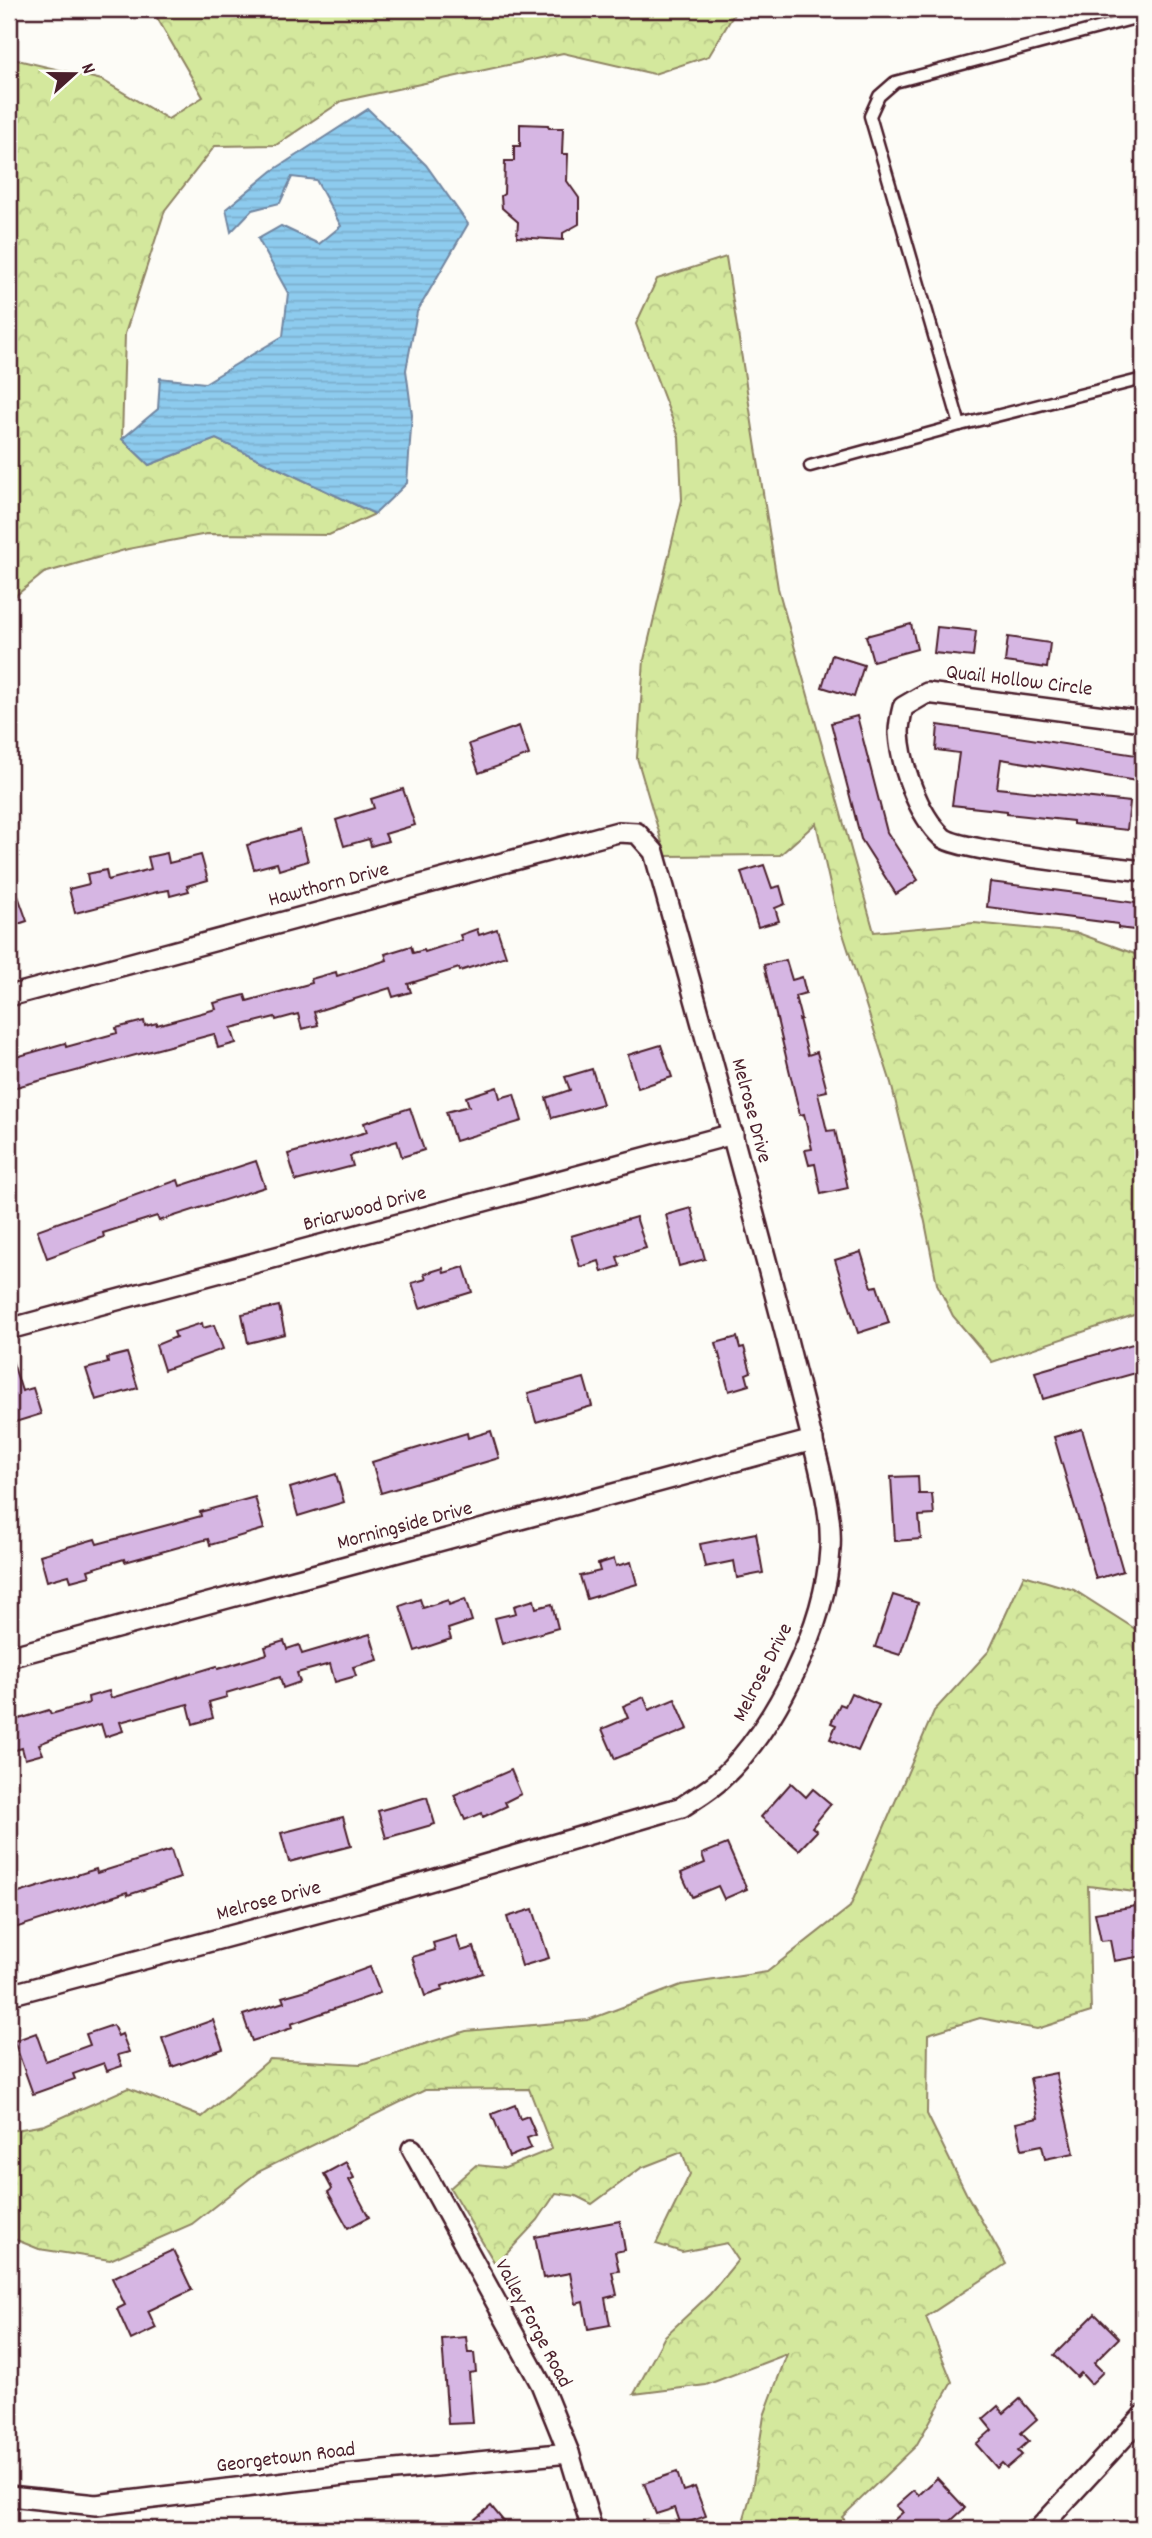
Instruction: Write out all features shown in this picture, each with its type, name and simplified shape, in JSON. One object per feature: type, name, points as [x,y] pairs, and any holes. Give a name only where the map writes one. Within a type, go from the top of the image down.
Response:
[{"type":"street","name":"Quail Hollow Circle","points":[[1143,721],[927,693],[902,707],[899,732],[906,772],[916,797],[921,809],[943,839],[979,848],[1143,871]]},
{"type":"street","name":"Hawthorn Drive","points":[[9,996],[618,832],[637,832],[654,852]]},
{"type":"street","name":"Melrose Drive","points":[[9,1995],[361,1901],[682,1807],[720,1781],[752,1746],[778,1705],[815,1620],[825,1587],[831,1548],[825,1495],[733,1134],[654,852]]},
{"type":"street","name":"Briarwood Drive","points":[[9,1329],[733,1134]]},
{"type":"street","name":"Morningside Drive","points":[[9,1657],[813,1440]]},
{"type":"street","name":"Valley Forge Road","points":[[412,2149],[541,2384],[569,2453],[592,2529]]},
{"type":"street","points":[[1039,2529],[1143,2416]]},
{"type":"street","name":"Georgetown Road","points":[[9,2496],[96,2505],[344,2475],[569,2453]]},
{"type":"lane","points":[[960,425],[870,116],[879,96],[895,82],[1143,16]]},
{"type":"lane","points":[[810,466],[1143,379]]},
{"type":"green space","points":[[152,9],[737,9],[709,56],[654,74],[563,53],[342,101],[276,145],[215,146],[165,210],[125,334],[122,439],[149,465],[216,439],[375,514],[329,535],[207,534],[128,549],[44,573],[9,601],[9,58],[102,80],[168,119],[203,97]]},
{"type":"green space","points":[[726,257],[778,588],[874,932],[974,923],[1078,933],[1143,957],[1143,1312],[992,1362],[953,1316],[937,1284],[925,1222],[891,1083],[837,915],[816,823],[780,855],[666,856],[637,758],[644,660],[682,500],[679,437],[636,324],[657,279]]},
{"type":"green space","points":[[1024,1575],[1074,1590],[1143,1634],[1143,1893],[1088,1886],[1091,2012],[1037,2029],[980,2018],[928,2034],[927,2114],[966,2193],[1006,2264],[926,2317],[952,2382],[916,2446],[842,2517],[852,2529],[741,2529],[752,2490],[764,2416],[787,2354],[706,2385],[634,2394],[665,2336],[710,2294],[738,2260],[727,2243],[682,2252],[656,2244],[690,2174],[682,2152],[641,2168],[592,2204],[576,2196],[556,2193],[538,2220],[496,2265],[450,2188],[476,2165],[505,2168],[552,2149],[529,2089],[425,2090],[258,2172],[192,2224],[110,2260],[39,2249],[9,2237],[9,2131],[45,2125],[128,2088],[202,2117],[270,2059],[361,2064],[466,2031],[588,2020],[681,1985],[767,1972],[850,1907],[934,1711],[989,1651]]},
{"type":"water","points":[[368,109],[426,165],[468,224],[417,312],[406,370],[412,415],[407,483],[375,514],[216,439],[149,465],[122,439],[158,409],[160,378],[205,383],[283,336],[288,293],[258,239],[281,226],[319,244],[341,226],[316,180],[292,177],[280,203],[252,210],[231,232],[226,209],[272,171]]},
{"type":"building","points":[[520,124],[563,128],[562,154],[568,154],[567,181],[579,198],[579,224],[563,233],[563,240],[517,237],[518,222],[502,208],[505,161],[514,161],[514,146],[520,146]]},
{"type":"building","points":[[911,624],[917,649],[873,661],[866,636]]},
{"type":"building","points":[[937,627],[976,631],[973,657],[934,653]]},
{"type":"building","points":[[1008,637],[1050,643],[1047,668],[1005,662]]},
{"type":"building","points":[[832,655],[864,665],[854,697],[822,687]]},
{"type":"building","points":[[857,716],[887,832],[918,880],[896,894],[861,839],[831,723]]},
{"type":"building","points":[[938,725],[1143,756],[1143,782],[1001,759],[997,788],[1130,802],[1127,830],[952,805],[959,753],[936,750]]},
{"type":"building","points":[[519,726],[529,755],[479,773],[469,744]]},
{"type":"building","points":[[403,789],[415,825],[385,834],[388,841],[371,846],[369,839],[344,846],[336,820],[374,808],[371,799]]},
{"type":"building","points":[[300,830],[308,861],[279,870],[277,863],[254,869],[247,845]]},
{"type":"building","points":[[167,853],[169,863],[201,855],[208,880],[187,886],[189,891],[170,896],[169,890],[157,892],[75,913],[69,889],[89,884],[87,874],[106,870],[108,880],[151,869],[148,857]]},
{"type":"building","points":[[764,865],[772,888],[780,886],[785,904],[775,908],[779,921],[758,927],[741,872]]},
{"type":"building","points":[[9,876],[27,921],[9,927]]},
{"type":"building","points":[[990,882],[1143,904],[1143,931],[1118,928],[1118,924],[987,907]]},
{"type":"building","points":[[477,929],[479,935],[497,929],[506,956],[408,984],[411,992],[393,997],[390,988],[314,1012],[318,1025],[302,1029],[298,1014],[276,1020],[275,1017],[231,1028],[236,1043],[218,1048],[214,1034],[9,1089],[9,1059],[65,1043],[66,1047],[117,1033],[116,1028],[144,1021],[145,1026],[157,1025],[216,1009],[214,1003],[245,995],[247,1001],[312,983],[311,979],[336,972],[337,976],[387,960],[385,954],[411,946],[413,953],[425,952],[462,940],[460,935]]},
{"type":"building","points":[[786,960],[792,980],[802,977],[806,993],[795,996],[799,1019],[808,1055],[817,1052],[827,1091],[818,1093],[827,1131],[835,1130],[848,1188],[821,1194],[815,1164],[809,1165],[805,1150],[812,1149],[804,1114],[800,1115],[764,965]]},
{"type":"building","points":[[661,1045],[672,1077],[638,1088],[628,1055]]},
{"type":"building","points":[[592,1069],[603,1104],[552,1118],[546,1098],[570,1090],[565,1077]]},
{"type":"building","points":[[497,1087],[500,1098],[514,1094],[522,1121],[455,1141],[446,1112],[469,1106],[466,1097]]},
{"type":"building","points":[[410,1108],[424,1150],[402,1157],[397,1141],[350,1156],[353,1166],[296,1181],[288,1154],[367,1132],[364,1123]]},
{"type":"building","points":[[256,1161],[265,1187],[159,1221],[157,1216],[103,1233],[104,1237],[47,1258],[37,1230],[178,1180],[180,1186]]},
{"type":"building","points":[[691,1208],[705,1259],[679,1266],[666,1215]]},
{"type":"building","points":[[636,1217],[646,1248],[617,1257],[620,1266],[602,1272],[599,1261],[580,1267],[571,1236]]},
{"type":"building","points":[[861,1252],[872,1287],[877,1286],[889,1323],[858,1333],[835,1260]]},
{"type":"building","points":[[464,1267],[472,1292],[420,1308],[412,1283],[426,1279],[424,1274],[443,1268],[444,1273]]},
{"type":"building","points":[[279,1306],[285,1334],[248,1343],[242,1314]]},
{"type":"building","points":[[202,1323],[203,1328],[214,1325],[223,1349],[164,1370],[156,1345],[176,1337],[174,1332]]},
{"type":"building","points":[[737,1337],[740,1348],[744,1347],[751,1372],[746,1374],[749,1385],[729,1391],[716,1343]]},
{"type":"building","points":[[1143,1341],[1143,1371],[1043,1399],[1035,1372]]},
{"type":"building","points":[[127,1353],[138,1388],[96,1400],[86,1369],[108,1363],[107,1358]]},
{"type":"building","points":[[9,1360],[12,1360],[22,1391],[33,1388],[41,1414],[9,1424]]},
{"type":"building","points":[[584,1378],[592,1406],[536,1422],[528,1393]]},
{"type":"building","points":[[1082,1429],[1123,1571],[1096,1579],[1054,1437]]},
{"type":"building","points":[[491,1431],[499,1458],[381,1493],[372,1462],[467,1433],[468,1438]]},
{"type":"building","points":[[336,1474],[344,1502],[298,1516],[290,1488]]},
{"type":"building","points":[[918,1476],[919,1494],[932,1494],[934,1515],[919,1516],[921,1539],[895,1541],[891,1477]]},
{"type":"building","points":[[255,1497],[264,1529],[210,1545],[208,1539],[125,1562],[124,1559],[88,1570],[90,1576],[71,1581],[69,1575],[47,1581],[40,1555],[95,1539],[97,1544],[201,1516],[200,1512]]},
{"type":"building","points":[[756,1533],[763,1573],[737,1578],[734,1561],[705,1567],[700,1544]]},
{"type":"building","points":[[614,1559],[616,1566],[631,1562],[637,1584],[587,1599],[580,1576],[600,1571],[598,1564]]},
{"type":"building","points":[[893,1595],[918,1603],[900,1655],[875,1647]]},
{"type":"building","points":[[420,1599],[423,1608],[448,1600],[449,1605],[465,1599],[472,1621],[448,1629],[451,1639],[415,1651],[400,1606]]},
{"type":"building","points":[[534,1600],[536,1608],[552,1604],[558,1628],[502,1644],[495,1618],[516,1613],[514,1606]]},
{"type":"building","points":[[370,1634],[378,1660],[353,1667],[356,1676],[335,1682],[330,1664],[297,1673],[300,1682],[283,1688],[280,1677],[226,1693],[227,1697],[209,1702],[213,1718],[193,1724],[188,1704],[120,1722],[123,1731],[105,1737],[101,1724],[57,1737],[39,1744],[43,1754],[25,1759],[22,1748],[9,1752],[9,1722],[49,1710],[51,1714],[89,1703],[88,1697],[109,1691],[111,1698],[217,1666],[218,1669],[267,1654],[265,1647],[284,1641],[287,1649],[299,1645],[302,1654]]},
{"type":"building","points":[[851,1693],[879,1705],[858,1751],[830,1739],[836,1725],[831,1723],[840,1704],[845,1706]]},
{"type":"building","points":[[644,1697],[649,1710],[675,1699],[688,1729],[615,1759],[602,1729],[628,1718],[623,1706]]},
{"type":"building","points":[[511,1770],[521,1794],[505,1802],[507,1806],[483,1817],[482,1813],[465,1820],[454,1795]]},
{"type":"building","points":[[791,1783],[806,1797],[813,1789],[831,1804],[812,1827],[817,1831],[799,1850],[761,1817]]},
{"type":"building","points":[[427,1797],[435,1824],[386,1838],[378,1811]]},
{"type":"building","points":[[343,1817],[351,1846],[289,1862],[281,1833]]},
{"type":"building","points":[[727,1844],[747,1889],[724,1899],[718,1886],[692,1897],[681,1873],[705,1863],[702,1854]]},
{"type":"building","points":[[171,1850],[180,1878],[9,1930],[9,1896],[96,1869],[97,1873]]},
{"type":"building","points":[[1136,1906],[1138,1919],[1143,1918],[1143,1956],[1114,1961],[1110,1940],[1101,1941],[1095,1913]]},
{"type":"building","points":[[533,1909],[549,1958],[522,1966],[507,1917]]},
{"type":"building","points":[[456,1936],[461,1951],[474,1947],[483,1973],[442,1986],[443,1990],[425,1996],[412,1957],[435,1950],[433,1943]]},
{"type":"building","points":[[370,1967],[380,1993],[291,2024],[292,2028],[252,2041],[243,2015],[284,2002],[282,1997]]},
{"type":"building","points":[[213,2020],[223,2049],[172,2067],[162,2038]]},
{"type":"building","points":[[113,2025],[118,2036],[122,2034],[129,2052],[118,2055],[122,2066],[107,2071],[104,2063],[73,2074],[75,2079],[33,2094],[14,2041],[36,2033],[46,2061],[90,2045],[86,2034]]},
{"type":"building","points":[[1056,2073],[1074,2153],[1045,2159],[1042,2145],[1022,2149],[1016,2123],[1038,2118],[1030,2078]]},
{"type":"building","points":[[515,2105],[520,2119],[528,2116],[536,2135],[527,2138],[531,2148],[509,2157],[492,2114]]},
{"type":"building","points":[[346,2162],[354,2178],[349,2180],[369,2217],[348,2228],[328,2192],[332,2189],[324,2174]]},
{"type":"building","points":[[620,2221],[625,2250],[615,2252],[619,2271],[612,2272],[617,2295],[605,2298],[610,2325],[588,2329],[583,2302],[576,2304],[570,2273],[543,2278],[535,2237]]},
{"type":"building","points":[[173,2250],[192,2290],[148,2311],[156,2328],[131,2340],[117,2309],[125,2305],[112,2278]]},
{"type":"building","points":[[1095,2314],[1119,2338],[1094,2363],[1103,2372],[1091,2384],[1081,2373],[1077,2377],[1054,2355]]},
{"type":"building","points":[[466,2337],[468,2353],[474,2353],[476,2372],[469,2373],[473,2423],[448,2424],[442,2339]]},
{"type":"building","points":[[1020,2399],[1037,2419],[1021,2433],[1029,2441],[1018,2451],[1022,2455],[1007,2468],[1002,2463],[997,2468],[976,2444],[992,2430],[983,2419],[998,2406],[1004,2413]]},
{"type":"building","points":[[677,2472],[683,2491],[695,2487],[706,2516],[681,2525],[675,2508],[656,2514],[644,2483]]},
{"type":"building","points":[[937,2478],[965,2508],[942,2529],[884,2529],[903,2512],[896,2506],[914,2490],[919,2495]]},
{"type":"building","points":[[491,2506],[510,2529],[463,2529]]}]
